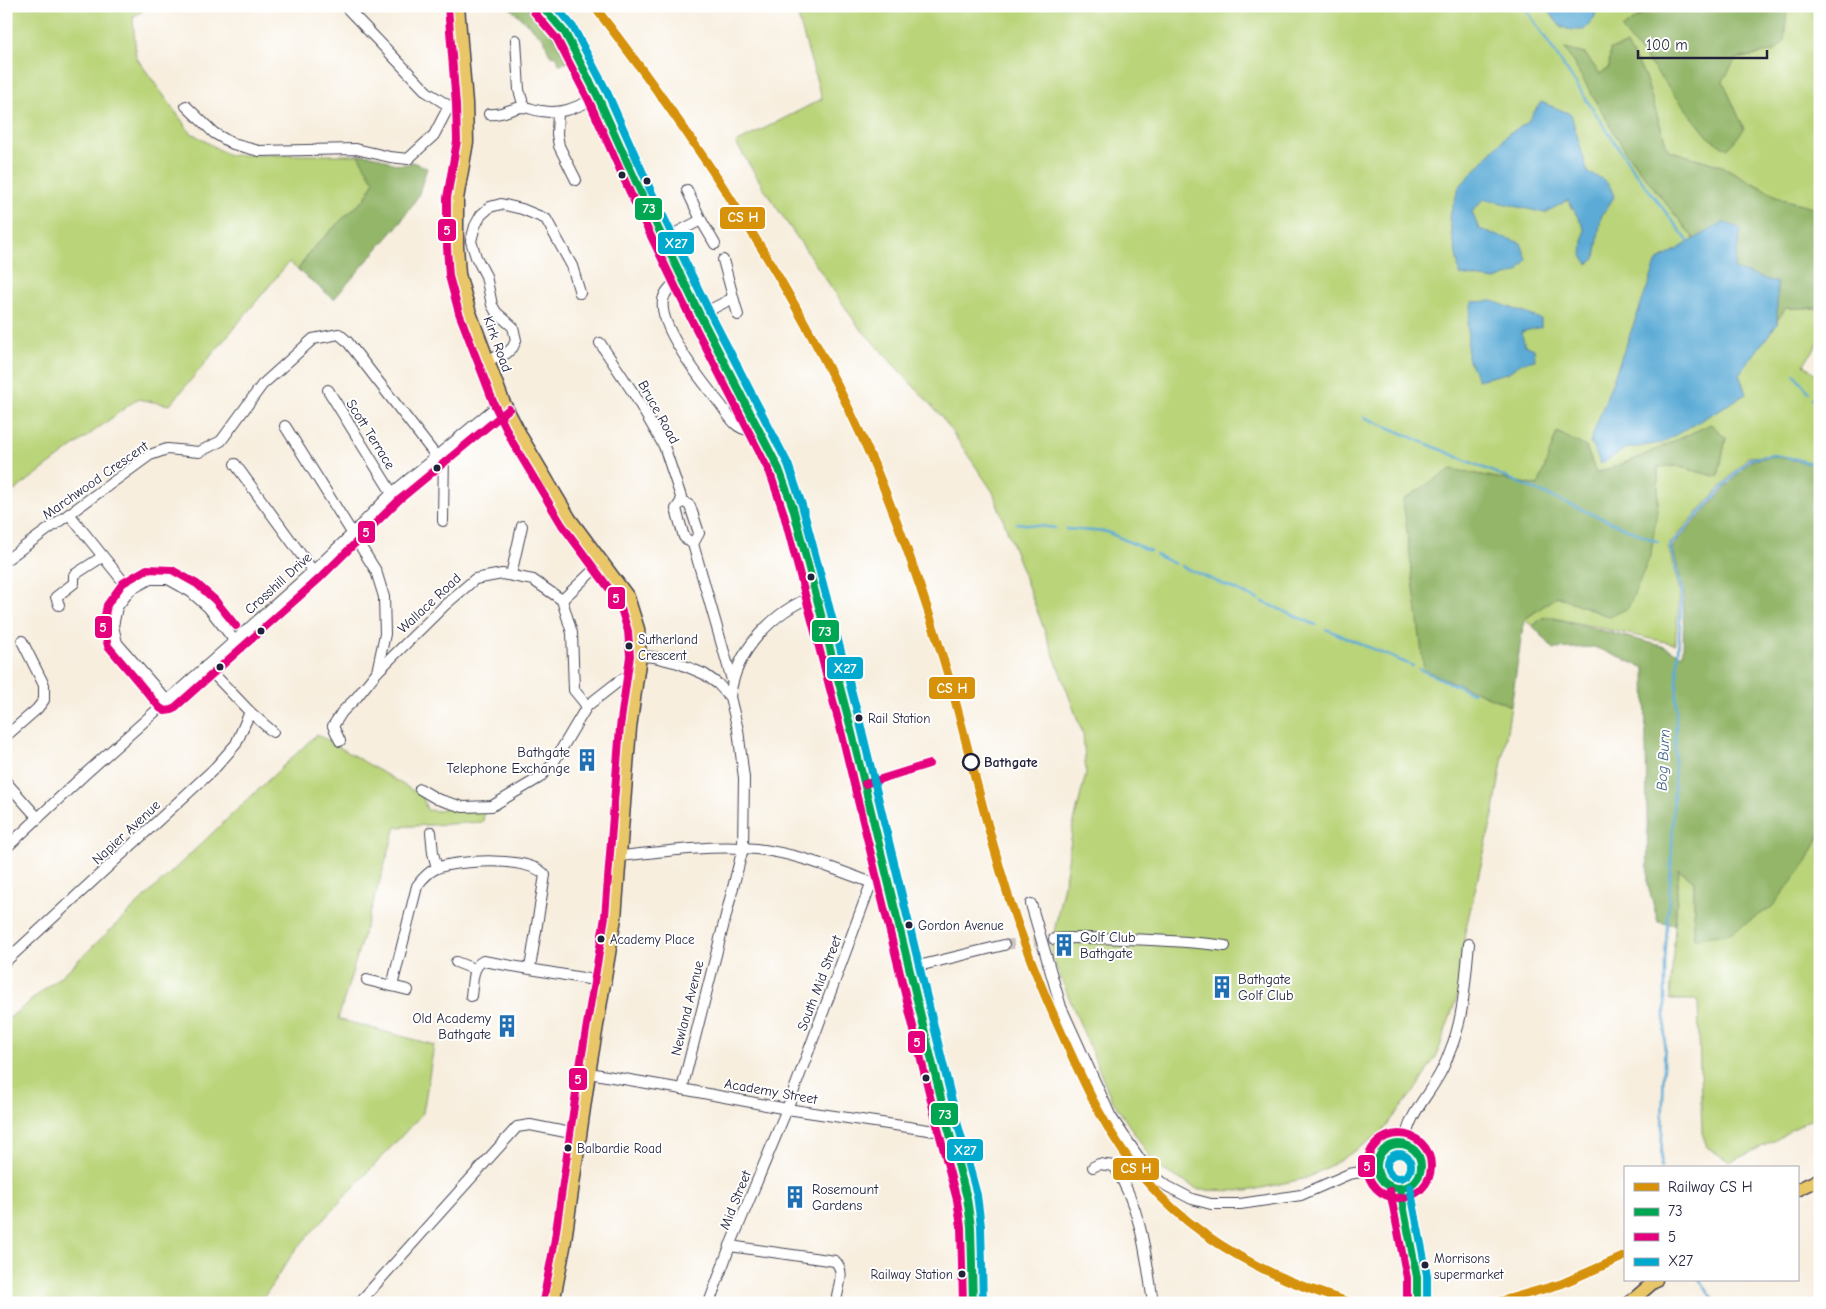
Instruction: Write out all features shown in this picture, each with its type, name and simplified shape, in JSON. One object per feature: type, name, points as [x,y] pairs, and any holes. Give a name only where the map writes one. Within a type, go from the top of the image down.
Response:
[{"type":"main road","name":"Kirk Road","points":[[458,6],[466,103],[467,142],[457,199],[456,246],[462,283],[503,401],[522,438],[570,519],[628,597],[638,629],[640,656],[637,670],[615,918],[606,982],[589,1073],[564,1247],[553,1303]]},
{"type":"main road","points":[[542,6],[566,33],[700,315],[779,469],[793,508],[888,878],[967,1198],[971,1226],[973,1303]]},
{"type":"main road","points":[[1798,1190],[1820,1179]]},
{"type":"main road","points":[[1629,1303],[1654,1282]]},
{"type":"street","points":[[345,6],[427,92],[449,106],[466,103]]},
{"type":"street","points":[[516,40],[519,90],[524,107]]},
{"type":"street","points":[[489,114],[494,115],[509,109],[524,107],[542,112],[564,112],[598,97]]},
{"type":"street","points":[[186,106],[214,133],[234,144],[260,151],[356,149],[408,159],[434,135],[449,106]]},
{"type":"street","points":[[558,112],[557,134],[559,146],[576,180]]},
{"type":"street","points":[[687,190],[715,244]]},
{"type":"street","points":[[488,360],[507,353],[514,347],[516,340],[513,327],[496,312],[492,305],[486,276],[476,257],[471,241],[475,226],[481,215],[490,207],[501,204],[522,209],[546,219],[572,266],[580,292]]},
{"type":"street","points":[[664,239],[701,220]]},
{"type":"street","points":[[723,260],[738,315]]},
{"type":"street","points":[[682,277],[668,289],[663,299],[663,313],[669,328],[699,378],[736,425],[747,431],[759,430]]},
{"type":"street","points":[[700,315],[733,298]]},
{"type":"street","name":"Marchwood Crescent","points":[[6,560],[150,455],[167,449],[199,452],[221,440],[262,385],[313,339],[339,334],[347,341],[440,453]]},
{"type":"street","name":"Bruce Road","points":[[600,343],[634,394],[664,446],[682,500],[690,506],[699,533],[693,544]]},
{"type":"street","name":"Scott Terrace","points":[[328,390],[392,494]]},
{"type":"street","name":"Crosshill Drive","points":[[6,848],[234,640],[313,571],[392,494],[503,401]]},
{"type":"street","points":[[285,426],[376,571],[384,597],[385,634],[376,673]]},
{"type":"street","points":[[440,453],[443,521]]},
{"type":"street","points":[[236,464],[313,571]]},
{"type":"street","name":"Bruce Road","points":[[682,500],[676,509],[684,537],[693,544],[732,680]]},
{"type":"street","points":[[69,514],[130,590]]},
{"type":"street","points":[[511,575],[522,526]]},
{"type":"street","points":[[59,605],[56,597],[74,584],[74,575],[102,556]]},
{"type":"street","points":[[587,706],[574,690],[572,633],[562,600],[603,562]]},
{"type":"street","name":"Wallace Road","points":[[340,741],[334,726],[342,712],[376,673],[445,604],[475,580],[502,574],[511,575],[532,580],[562,600]]},
{"type":"street","points":[[167,701],[117,643],[113,626],[117,608],[130,590],[150,579],[168,579],[191,592],[208,607],[234,640]]},
{"type":"street","points":[[743,848],[744,778],[738,730],[730,697],[732,680],[746,654],[765,629],[782,612],[799,601],[816,595]]},
{"type":"street","points":[[6,736],[37,709],[44,700],[44,685],[22,641]]},
{"type":"street","points":[[640,656],[654,657],[678,663],[704,674],[718,684],[730,697]]},
{"type":"street","points":[[206,666],[250,712],[273,732]]},
{"type":"street","points":[[420,789],[437,799],[463,807],[492,806],[539,778],[552,765],[587,706],[618,681],[637,670]]},
{"type":"street","name":"Napier Avenue","points":[[6,961],[214,769],[236,744],[250,712]]},
{"type":"street","points":[[6,782],[38,818]]},
{"type":"street","points":[[431,832],[437,868]]},
{"type":"street","points":[[620,856],[694,849],[743,848],[772,851],[799,857],[826,865],[872,883],[888,878]]},
{"type":"street","name":"Newland Avenue","points":[[682,1089],[743,848]]},
{"type":"street","points":[[392,986],[417,886],[422,879],[437,868],[494,860],[537,868],[544,875],[545,880],[530,968]]},
{"type":"street","name":"South Mid Street","points":[[787,1109],[872,883]]},
{"type":"street","points":[[1032,904],[1061,1007],[1111,1117],[1143,1164],[1167,1186],[1192,1199],[1210,1204],[1240,1204],[1302,1195],[1349,1174],[1377,1169]]},
{"type":"street","points":[[1054,939],[1071,937],[1153,939],[1200,942],[1225,946]]},
{"type":"street","points":[[1405,1144],[1406,1134],[1413,1115],[1444,1066],[1457,1032],[1463,1000],[1469,944]]},
{"type":"street","points":[[910,968],[1004,945]]},
{"type":"street","points":[[471,996],[474,969],[483,961],[606,982]]},
{"type":"street","points":[[456,962],[474,969]]},
{"type":"street","points":[[366,980],[408,990]]},
{"type":"street","name":"Academy Street","points":[[589,1073],[787,1109],[935,1131],[948,1127]]},
{"type":"street","name":"Mid Street","points":[[709,1303],[730,1246],[787,1109]]},
{"type":"street","points":[[359,1303],[517,1127],[530,1125],[581,1135]]},
{"type":"street","points":[[1405,1144],[1412,1147],[1421,1159],[1421,1173],[1413,1184],[1400,1189],[1382,1181],[1377,1169],[1380,1155],[1390,1145],[1405,1144]]},
{"type":"street","points":[[1093,1167],[1099,1164],[1114,1166],[1125,1183],[1140,1228],[1152,1303]]},
{"type":"street","points":[[1400,1189],[1417,1277],[1417,1303]]},
{"type":"street","points":[[730,1246],[834,1261],[839,1266],[841,1272],[836,1291]]},
{"type":"green space","points":[[6,6],[151,6],[133,17],[136,57],[190,132],[228,155],[358,155],[374,181],[365,199],[309,252],[298,270],[289,262],[170,405],[137,399],[6,497]]},
{"type":"green space","points":[[508,6],[526,6],[554,35],[567,63],[559,64],[557,56],[550,55],[543,38]]},
{"type":"green space","points":[[795,6],[1545,6],[1562,28],[1597,11],[1595,6],[1653,6],[1622,29],[1744,129],[1722,81],[1736,59],[1775,51],[1787,11],[1783,6],[1820,6],[1820,209],[1782,199],[1722,166],[1668,150],[1644,74],[1609,68],[1600,74],[1585,54],[1627,154],[1768,332],[1663,441],[1746,394],[1739,374],[1777,324],[1785,308],[1816,308],[1820,302],[1820,341],[1804,364],[1820,378],[1820,465],[1795,458],[1774,455],[1748,457],[1668,545],[1680,592],[1675,644],[1549,617],[1542,618],[1533,626],[1524,620],[1557,596],[1610,617],[1658,502],[1658,466],[1676,466],[1718,477],[1726,438],[1635,459],[1596,473],[1586,447],[1539,486],[1451,469],[1424,670],[1511,706],[1494,811],[1465,932],[1457,997],[1437,1055],[1417,1087],[1382,1132],[1344,1158],[1307,1178],[1248,1191],[1199,1190],[1156,1166],[1111,1098],[1050,952],[1066,874],[1073,826],[1086,773],[1083,734],[993,492],[942,417],[858,326],[770,198],[736,143],[822,99]]},
{"type":"green space","points":[[1653,6],[1783,6],[1787,11],[1784,42],[1775,51],[1736,59],[1723,81],[1744,129],[1728,149],[1710,139],[1622,29]]},
{"type":"green space","points":[[1627,45],[1644,74],[1668,150],[1722,166],[1782,199],[1820,209],[1820,302],[1817,308],[1786,308],[1768,332],[1627,154],[1565,49],[1585,54],[1600,74],[1609,68],[1610,49]]},
{"type":"green space","points":[[358,155],[376,156],[400,165],[412,162],[427,168],[418,196],[400,223],[334,299],[298,270],[309,253],[342,219],[365,199],[374,181]]},
{"type":"green space","points":[[1711,424],[1726,438],[1718,477],[1676,466],[1658,467],[1658,502],[1651,554],[1628,608],[1610,617],[1557,596],[1524,620],[1511,706],[1424,670],[1403,500],[1451,469],[1538,486],[1557,432],[1586,447],[1596,473],[1635,459]]},
{"type":"green space","points":[[1774,456],[1820,466],[1820,834],[1807,862],[1772,907],[1730,933],[1694,939],[1694,881],[1679,869],[1675,925],[1658,922],[1648,886],[1645,668],[1594,647],[1554,649],[1533,626],[1542,618],[1549,617],[1662,646],[1683,655],[1684,591],[1672,547],[1750,461]]},
{"type":"green space","points":[[317,734],[422,794],[427,810],[438,811],[448,806],[484,811],[483,822],[396,827],[338,1019],[434,1045],[423,1113],[295,1250],[260,1303],[6,1303],[6,1016],[11,1017],[68,970]]},
{"type":"green space","points":[[1820,834],[1820,1115],[1776,1140],[1730,1162],[1707,1147],[1702,1133],[1698,1000],[1670,1000],[1679,869],[1694,881],[1694,939],[1807,862]]},
{"type":"water","points":[[1545,6],[1595,6],[1597,11],[1593,20],[1584,30],[1575,30],[1560,26]]},
{"type":"water","points":[[1541,102],[1571,114],[1588,173],[1605,181],[1612,191],[1614,197],[1601,217],[1595,259],[1588,264],[1582,256],[1584,228],[1568,200],[1545,213],[1484,199],[1472,212],[1479,229],[1521,243],[1527,260],[1518,272],[1495,280],[1460,275],[1449,218],[1459,187],[1509,133],[1526,124]]},
{"type":"water","points":[[1724,222],[1741,229],[1734,269],[1777,283],[1777,324],[1739,374],[1746,394],[1662,443],[1625,449],[1601,464],[1590,442],[1657,261]]},
{"type":"water","points":[[1493,301],[1541,319],[1541,327],[1521,332],[1525,345],[1534,349],[1535,360],[1522,363],[1507,373],[1478,380],[1467,357],[1468,323],[1472,302]]},
{"type":"waterway","points":[[1524,6],[1632,168],[1691,245]]},
{"type":"waterway","points":[[728,336],[776,435],[788,452]]},
{"type":"waterway","points":[[1794,374],[1809,392]]},
{"type":"waterway","name":"Bog Burn","points":[[1812,398],[1820,408]]},
{"type":"waterway","points":[[1364,417],[1658,542]]},
{"type":"waterway","name":"Bog Burn","points":[[1661,1166],[1665,961],[1672,849],[1678,652],[1682,592],[1670,546],[1749,459],[1774,455],[1813,464],[1820,462]]},
{"type":"waterway","points":[[1017,523],[1055,528]]},
{"type":"waterway","points":[[1066,529],[1107,532],[1150,551]]},
{"type":"waterway","points":[[1156,555],[1175,564]]},
{"type":"waterway","points":[[1181,566],[1259,600]]},
{"type":"waterway","points":[[1263,602],[1316,625]]},
{"type":"waterway","points":[[1326,629],[1413,666]]},
{"type":"waterway","points":[[1419,669],[1473,693]]},
{"type":"waterway","points":[[1701,1282],[1717,1303]]},
{"type":"tunnel","points":[[1004,945],[1054,939]]},
{"type":"transit line","name":"73","points":[[542,6],[565,33],[598,97],[642,195],[700,315],[779,469],[793,508],[850,725],[967,1198],[971,1226],[973,1303]]},
{"type":"transit line","name":"X27","points":[[555,6],[573,27],[607,92],[651,191],[709,311],[788,464],[802,505],[860,723],[958,1125],[977,1195],[981,1226],[983,1303]]},
{"type":"transit line","points":[[594,6],[674,114],[748,226],[816,343],[874,464],[925,601],[951,685],[983,810],[1009,898],[1025,944],[1071,1054],[1109,1130],[1147,1182],[1191,1224],[1240,1257],[1267,1271],[1323,1294],[1352,1303]]},
{"type":"transit line","name":"5","points":[[448,7],[457,141],[447,198],[447,247],[449,276],[459,313],[494,404],[513,443],[562,525],[619,602],[628,631],[630,656],[620,727],[605,917],[579,1072],[554,1245],[543,1301]]},
{"type":"transit line","name":"5","points":[[534,12],[557,39],[589,101],[633,199],[691,319],[770,473],[783,511],[840,727],[957,1200],[961,1227],[963,1303]]},
{"type":"transit line","name":"5","points":[[236,626],[215,600],[197,584],[172,570],[147,569],[123,583],[107,605],[103,626],[108,646],[160,708],[165,711],[172,710],[320,578],[399,500],[509,409]]},
{"type":"transit line","name":"5","points":[[865,784],[929,764]]},
{"type":"transit line","name":"5","points":[[1393,1134],[1405,1134],[1422,1143],[1429,1154],[1431,1166],[1429,1178],[1422,1189],[1405,1198],[1393,1198],[1381,1193],[1372,1184],[1367,1172],[1367,1160],[1372,1148],[1381,1139],[1393,1134]]},
{"type":"transit line","name":"73","points":[[1403,1144],[1415,1150],[1420,1157],[1421,1166],[1420,1175],[1415,1182],[1408,1187],[1395,1188],[1387,1185],[1380,1178],[1377,1162],[1380,1154],[1387,1147],[1403,1144]]},
{"type":"transit line","name":"X27","points":[[1399,1154],[1408,1157],[1411,1166],[1408,1175],[1399,1178],[1390,1175],[1387,1166],[1390,1157],[1399,1154]]},
{"type":"transit line","name":"X27","points":[[1410,1187],[1427,1275],[1427,1303]]},
{"type":"transit line","name":"73","points":[[1400,1189],[1417,1277],[1417,1303]]},
{"type":"transit line","name":"5","points":[[1390,1191],[1407,1278],[1407,1303]]},
{"type":"transit line","points":[[1495,1303],[1561,1284],[1624,1256]]},
{"type":"place","name":"Sutherland Crescent","points":[[629,646]]},
{"type":"place","name":"Rail Station","points":[[859,718]]},
{"type":"place","name":"Bathgate Telephone Exchange","points":[[587,760]]},
{"type":"place","name":"Bathgate","points":[[971,762]]},
{"type":"place","name":"Gordon Avenue","points":[[909,925]]},
{"type":"place","name":"Academy Place","points":[[601,939]]},
{"type":"place","name":"Golf Club Bathgate","points":[[1064,945]]},
{"type":"place","name":"Bathgate Golf Club","points":[[1222,987]]},
{"type":"place","name":"Old Academy Bathgate","points":[[507,1026]]},
{"type":"place","name":"Balbardie Road","points":[[568,1148]]},
{"type":"place","name":"Rosemount Gardens","points":[[795,1197]]},
{"type":"place","name":"Morrisons supermarket","points":[[1425,1265]]},
{"type":"place","name":"Railway Station","points":[[962,1274]]}]
